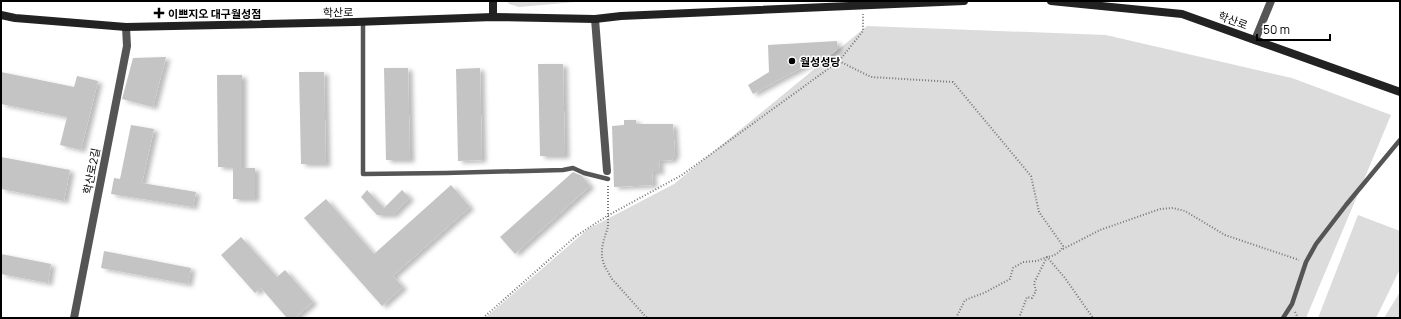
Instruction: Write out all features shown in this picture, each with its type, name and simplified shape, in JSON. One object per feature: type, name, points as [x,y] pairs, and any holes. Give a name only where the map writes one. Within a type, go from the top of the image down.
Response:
[{"type":"main road","points":[[493,1],[493,17]]},
{"type":"main road","name":"학산로","points":[[1,15],[15,18],[126,28],[493,17],[595,19],[621,16],[964,1]]},
{"type":"main road","name":"학산로","points":[[1051,1],[1182,14],[1399,90]]},
{"type":"street","points":[[1255,40],[1271,1]]},
{"type":"street","points":[[595,19],[608,175]]},
{"type":"street","name":"학산로2길","points":[[74,318],[127,46],[126,28]]},
{"type":"lane","points":[[363,22],[363,174],[446,173],[573,168],[584,173],[608,175]]},
{"type":"lane","points":[[1283,318],[1292,304],[1306,262],[1316,244],[1400,140]]},
{"type":"path","points":[[483,318],[576,236],[607,216],[682,175],[839,61],[863,31],[863,5]]},
{"type":"path","points":[[839,61],[871,77],[953,82],[1032,176],[1039,212],[1063,246],[1062,249]]},
{"type":"path","points":[[608,175],[608,228],[602,248],[602,258],[604,265],[612,279],[647,318]]},
{"type":"path","points":[[956,318],[965,300],[984,293],[1010,279],[1012,268],[1023,262],[1037,262],[1047,257],[1054,256],[1062,249],[1100,230],[1160,209],[1173,208],[1185,211],[1225,235],[1306,262]]},
{"type":"path","points":[[1019,318],[1027,297],[1032,298],[1036,291],[1034,283],[1047,257]]},
{"type":"path","points":[[1047,257],[1065,278],[1093,318]]},
{"type":"shaded area","points":[[507,1],[587,1],[519,7],[509,4]]},
{"type":"shaded area","points":[[867,26],[1106,35],[1292,78],[1391,115],[1306,318],[485,318],[588,229],[674,184]]},
{"type":"shaded area","points":[[1358,215],[1400,231],[1400,269],[1376,318],[1318,318]]},
{"type":"shaded area","points":[[1400,292],[1400,318],[1384,318]]},
{"type":"building","name":"월성성당","points":[[837,41],[837,50],[753,94],[748,85],[769,72],[768,45]]},
{"type":"building","points":[[166,57],[153,107],[122,99],[133,58]]},
{"type":"building","points":[[538,64],[563,64],[565,156],[540,156]]},
{"type":"building","points":[[384,68],[408,68],[410,160],[386,160]]},
{"type":"building","points":[[480,68],[482,160],[458,161],[456,69]]},
{"type":"building","points":[[1,72],[74,87],[77,76],[98,81],[81,150],[60,145],[67,117],[1,104]]},
{"type":"building","points":[[299,72],[324,72],[326,164],[301,164]]},
{"type":"building","points":[[217,75],[242,75],[242,168],[255,168],[255,199],[233,199],[233,167],[218,167]]},
{"type":"building","points":[[624,120],[636,120],[636,124],[673,124],[675,154],[672,160],[659,161],[660,172],[652,172],[653,185],[614,187],[612,126],[624,125]]},
{"type":"building","points":[[131,125],[154,129],[142,183],[196,192],[193,207],[111,194],[114,178],[120,179]]},
{"type":"building","points":[[1,157],[70,170],[64,201],[1,189]]},
{"type":"building","points":[[573,172],[582,176],[590,186],[515,254],[500,237]]},
{"type":"building","points":[[451,185],[470,207],[393,276],[403,287],[382,306],[304,218],[326,199],[374,254]]},
{"type":"building","points":[[367,190],[384,208],[402,190],[410,198],[393,215],[377,215],[361,197]]},
{"type":"building","points":[[241,237],[277,277],[285,270],[313,302],[295,318],[287,318],[261,288],[255,293],[221,255]]},
{"type":"building","points":[[104,251],[191,268],[188,284],[101,268]]},
{"type":"building","points":[[1,254],[51,264],[48,283],[1,274]]},
{"type":"place","name":"이쁘지오 대구월성점","points":[[159,13]]},
{"type":"place","name":"월성성당","points":[[792,61]]}]
